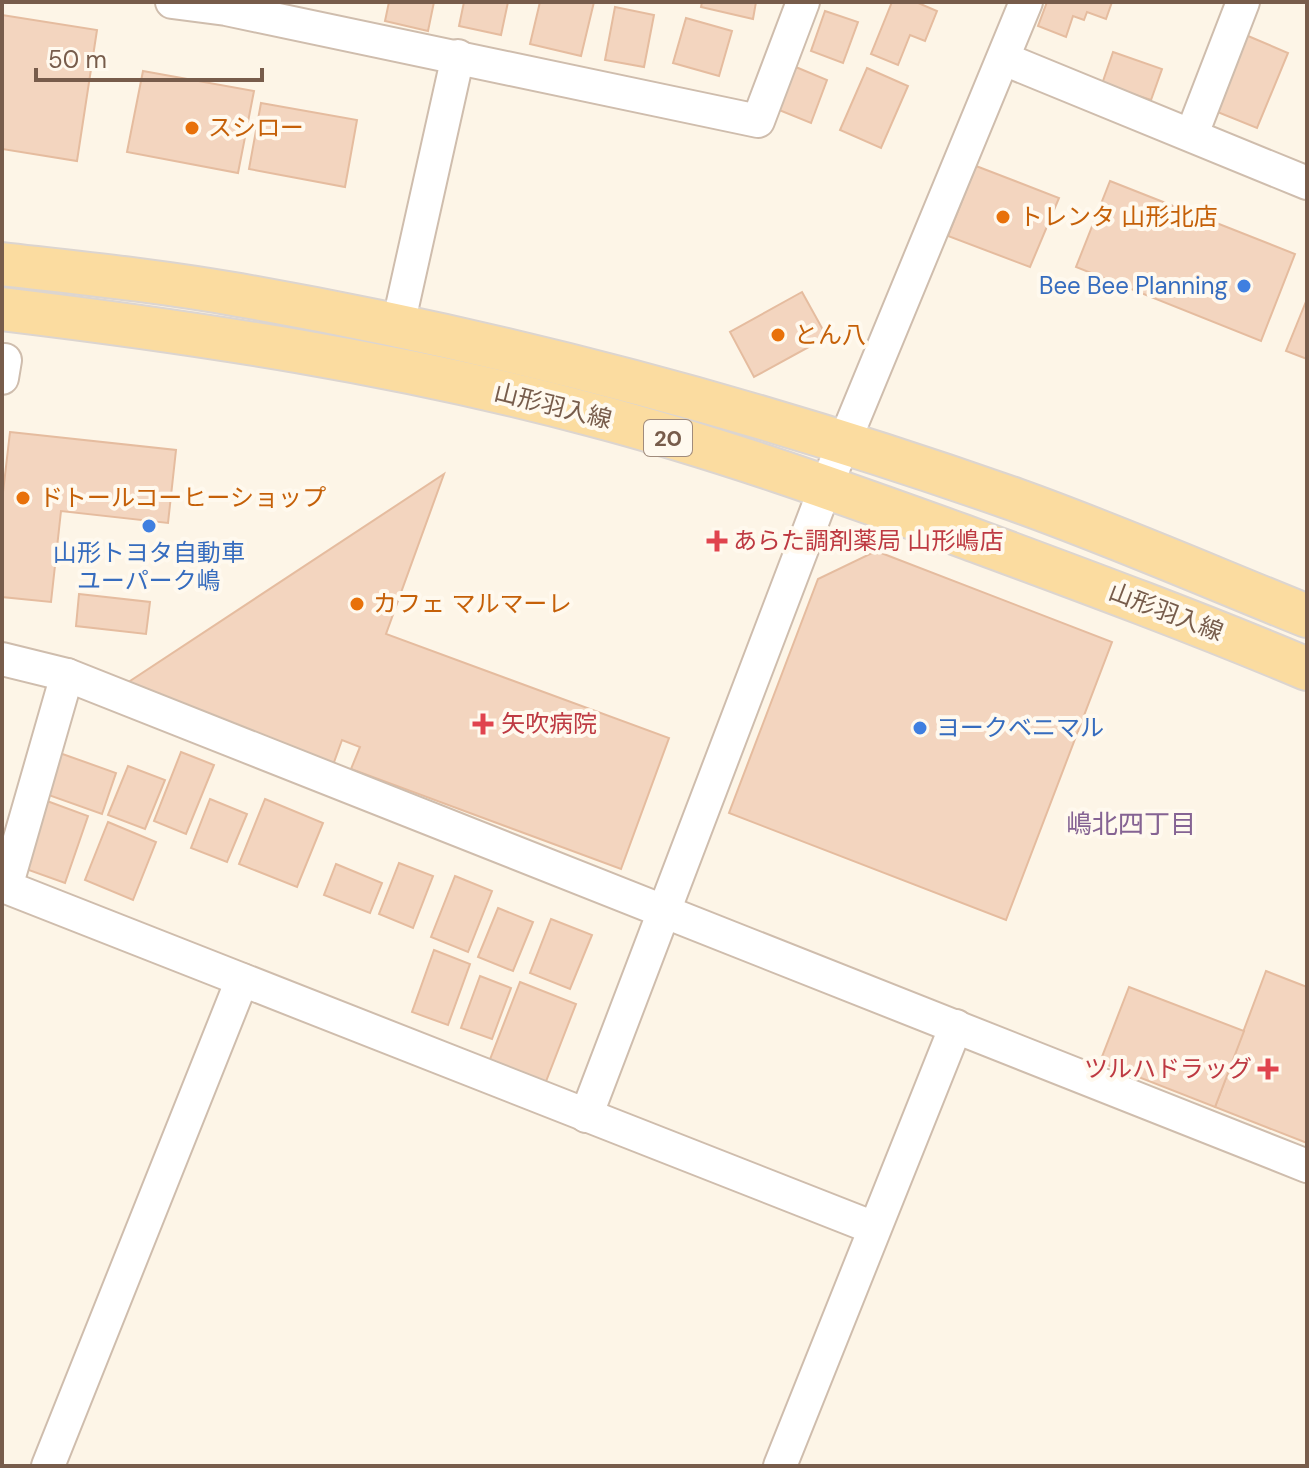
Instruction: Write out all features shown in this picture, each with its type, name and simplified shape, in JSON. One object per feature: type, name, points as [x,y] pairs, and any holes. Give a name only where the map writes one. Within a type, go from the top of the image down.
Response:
[{"type":"main road","name":"山形羽入線","points":[[2,264],[235,294],[398,325],[596,373],[844,443],[1018,501],[1307,616]]},
{"type":"main road","name":"山形羽入線","points":[[2,309],[239,341],[469,384],[595,415],[826,486],[1179,616],[1307,669]]},
{"type":"street","points":[[172,2],[227,5],[758,121],[803,2]]},
{"type":"street","points":[[586,1116],[826,486],[1026,2]]},
{"type":"street","points":[[1192,134],[1243,2]]},
{"type":"street","points":[[398,325],[458,56]]},
{"type":"street","points":[[1004,59],[1307,183]]},
{"type":"street","points":[[2,659],[67,675],[1307,1166]]},
{"type":"street","points":[[67,675],[6,887],[874,1228]]},
{"type":"street","points":[[48,1466],[242,980]]},
{"type":"street","points":[[780,1466],[956,1026]]},
{"type":"building","points":[[389,2],[434,2],[428,31],[385,21]]},
{"type":"building","points":[[464,2],[508,2],[501,35],[459,26]]},
{"type":"building","points":[[540,2],[594,2],[581,56],[530,44]]},
{"type":"building","points":[[702,2],[756,2],[753,19],[701,7]]},
{"type":"building","points":[[892,2],[916,2],[937,11],[925,41],[910,35],[898,65],[871,54]]},
{"type":"building","points":[[1047,2],[1112,2],[1106,19],[1087,12],[1084,20],[1073,16],[1066,37],[1038,26]]},
{"type":"building","points":[[615,7],[654,15],[644,67],[605,60]]},
{"type":"building","points":[[825,11],[858,22],[843,63],[811,51]]},
{"type":"building","points":[[2,15],[97,30],[77,161],[2,149]]},
{"type":"building","points":[[686,18],[732,31],[719,76],[673,63]]},
{"type":"building","points":[[1241,33],[1288,53],[1257,128],[1210,109]]},
{"type":"building","points":[[1113,52],[1162,69],[1151,100],[1102,84]]},
{"type":"building","points":[[791,65],[827,80],[811,123],[774,108]]},
{"type":"building","points":[[867,68],[908,86],[881,148],[840,130]]},
{"type":"building","points":[[143,71],[254,91],[238,173],[127,152]]},
{"type":"building","points":[[261,103],[357,120],[345,187],[249,169]]},
{"type":"building","name":"トレンタ 山形北店","points":[[976,166],[1059,198],[1030,267],[948,236]]},
{"type":"building","points":[[1110,181],[1295,254],[1261,341],[1076,267]]},
{"type":"building","name":"とん八","points":[[802,292],[827,337],[754,377],[730,332]]},
{"type":"building","points":[[1307,299],[1307,359],[1286,351]]},
{"type":"building","points":[[10,432],[176,450],[168,523],[61,511],[51,602],[2,597],[2,501]]},
{"type":"building","points":[[444,474],[386,634],[669,738],[621,869],[351,769],[360,747],[342,740],[333,765],[121,687]]},
{"type":"building","name":"ヨークベニマル","points":[[876,551],[1112,642],[1006,920],[729,813],[818,579]]},
{"type":"building","points":[[79,594],[150,602],[146,634],[76,626]]},
{"type":"building","points":[[54,751],[116,773],[102,814],[40,792]]},
{"type":"building","points":[[181,752],[214,765],[186,834],[154,821]]},
{"type":"building","points":[[128,766],[165,780],[145,829],[108,815]]},
{"type":"building","points":[[210,799],[247,814],[227,862],[191,848]]},
{"type":"building","points":[[265,799],[323,823],[297,887],[239,864]]},
{"type":"building","points":[[47,801],[88,816],[65,883],[23,868]]},
{"type":"building","points":[[108,822],[156,842],[133,900],[85,880]]},
{"type":"building","points":[[399,863],[433,876],[413,928],[379,914]]},
{"type":"building","points":[[336,864],[382,883],[370,913],[324,895]]},
{"type":"building","points":[[455,876],[492,891],[468,952],[431,937]]},
{"type":"building","points":[[498,908],[533,922],[513,971],[478,957]]},
{"type":"building","points":[[551,919],[592,935],[570,989],[530,973]]},
{"type":"building","points":[[434,950],[470,964],[448,1025],[412,1012]]},
{"type":"building","name":"ツルハドラッグ","points":[[1266,971],[1307,987],[1307,1143],[1215,1107]]},
{"type":"building","points":[[480,976],[511,988],[492,1039],[461,1028]]},
{"type":"building","points":[[520,982],[576,1004],[545,1084],[489,1062]]},
{"type":"building","points":[[1129,987],[1244,1031],[1215,1107],[1100,1062]]},
{"type":"place","name":"スシロー","points":[[192,128]]},
{"type":"place","name":"トレンタ 山形北店","points":[[1003,217]]},
{"type":"place","name":"Bee Bee Planning","points":[[1244,286]]},
{"type":"place","name":"とん八","points":[[778,335]]},
{"type":"place","name":"ドトールコーヒーショップ","points":[[23,498]]},
{"type":"place","name":"山形トヨタ自動車 ユーパーク嶋","points":[[149,526]]},
{"type":"place","name":"あらた調剤薬局 山形嶋店","points":[[717,541]]},
{"type":"place","name":"カフェ マルマーレ","points":[[357,604]]},
{"type":"place","name":"矢吹病院","points":[[483,724]]},
{"type":"place","name":"ヨークベニマル","points":[[920,728]]},
{"type":"place","name":"ツルハドラッグ","points":[[1268,1069]]},
{"type":"district","name":"嶋北四丁目","points":[[1131,824]]}]
